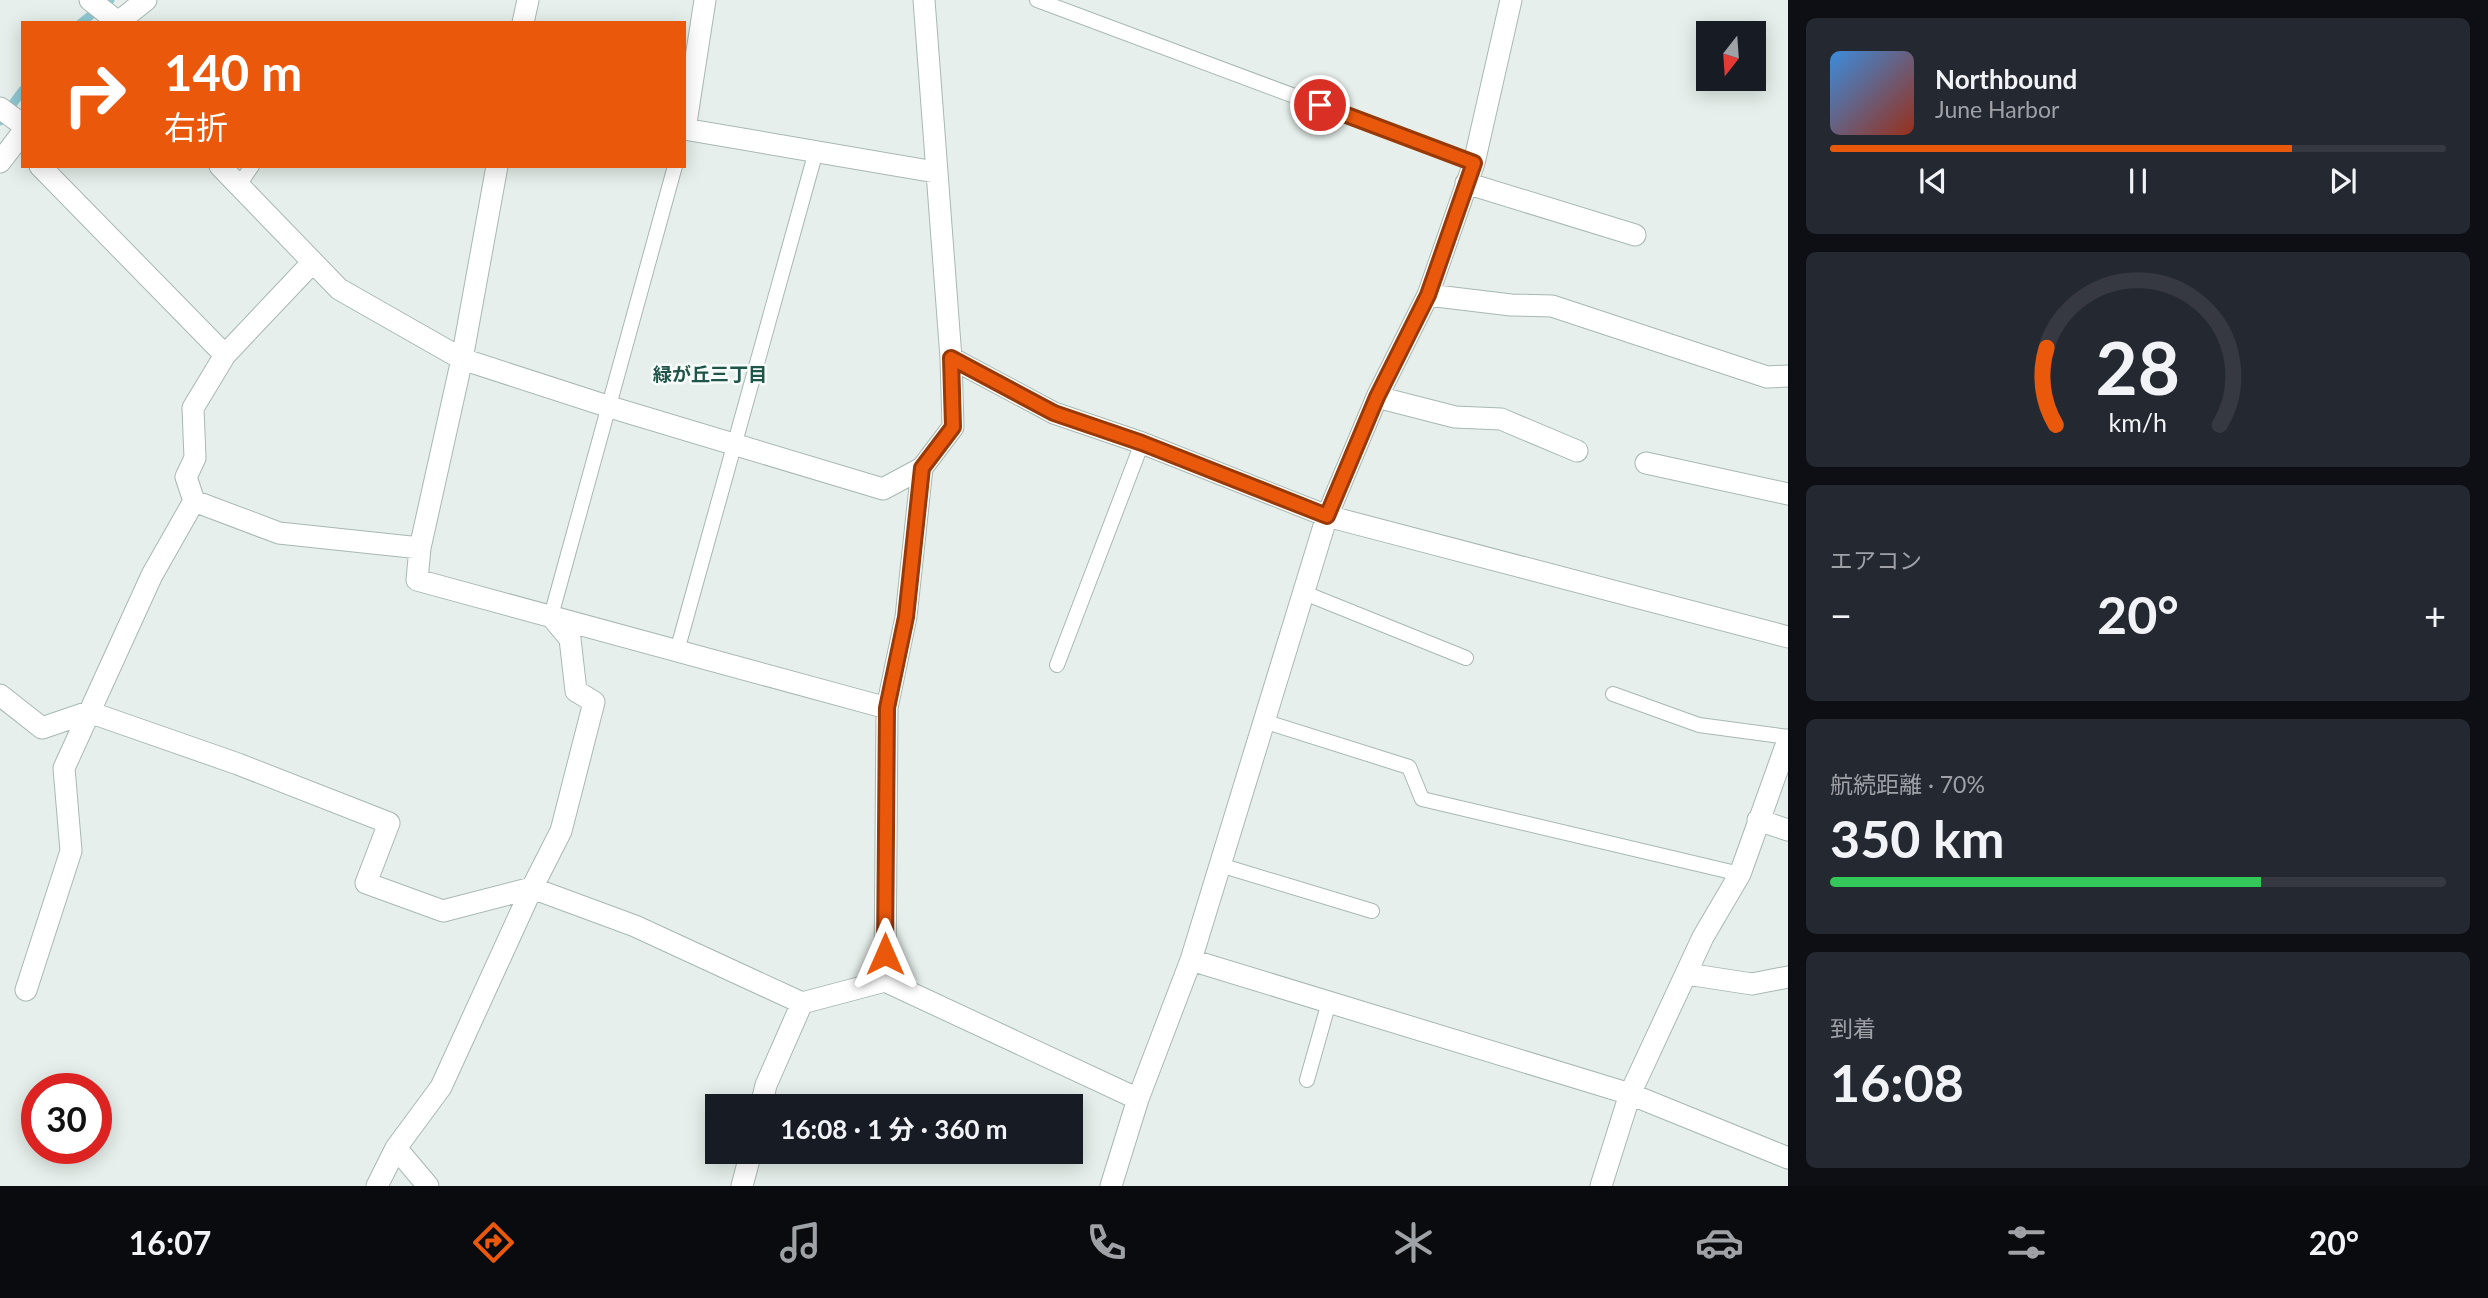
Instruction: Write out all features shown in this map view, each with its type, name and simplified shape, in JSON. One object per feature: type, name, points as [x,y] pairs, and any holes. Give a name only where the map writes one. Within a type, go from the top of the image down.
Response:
[{"type":"street","points":[[90,0],[116,20],[146,0]]},
{"type":"street","points":[[523,21],[528,0]]},
{"type":"street","points":[[686,124],[705,0]]},
{"type":"street","points":[[222,168],[339,289],[462,359],[610,407],[883,489],[922,468],[953,427],[951,358],[924,0]]},
{"type":"street","points":[[1111,1186],[1138,1099],[1192,960],[1327,516],[1377,397],[1428,295],[1474,163],[1511,0]]},
{"type":"street","points":[[0,162],[16,129]]},
{"type":"street","points":[[686,130],[935,172]]},
{"type":"street","points":[[42,168],[225,355]]},
{"type":"street","points":[[497,168],[462,359],[420,548],[417,580],[887,708]]},
{"type":"street","points":[[1466,183],[1635,235]]},
{"type":"street","points":[[26,990],[71,852],[64,768],[152,575],[194,501],[186,477],[195,458],[193,408],[225,355],[313,263]]},
{"type":"street","points":[[1428,295],[1511,305],[1552,306],[1767,376],[1788,376]]},
{"type":"street","points":[[951,358],[1054,413],[1142,443],[1327,516],[1788,637]]},
{"type":"street","points":[[1377,397],[1455,417],[1501,419],[1577,451]]},
{"type":"street","points":[[1646,463],[1788,494]]},
{"type":"street","points":[[885,981],[887,708],[906,617],[922,468]]},
{"type":"street","points":[[194,501],[279,533],[420,548]]},
{"type":"street","points":[[377,1186],[396,1148],[441,1087],[531,888],[561,831],[594,702],[576,691],[570,639],[551,616]]},
{"type":"street","points":[[0,695],[42,728],[89,712],[238,764],[389,823],[366,883],[443,911],[531,888],[635,926],[802,1003],[885,981],[1138,1099]]},
{"type":"street","points":[[1601,1186],[1630,1094],[1703,937],[1740,874],[1788,738]]},
{"type":"street","points":[[1758,820],[1788,830]]},
{"type":"street","points":[[1192,960],[1630,1094],[1788,1158]]},
{"type":"street","points":[[1687,974],[1752,984],[1788,977]]},
{"type":"street","points":[[764,1094],[802,1003]]},
{"type":"street","points":[[396,1148],[428,1186]]},
{"type":"street","points":[[742,1186],[748,1164]]},
{"type":"lane","points":[[1037,0],[1474,163]]},
{"type":"lane","points":[[677,651],[816,151]]},
{"type":"lane","points":[[239,185],[251,168]]},
{"type":"lane","points":[[551,616],[674,168]]},
{"type":"lane","points":[[1057,665],[1142,443]]},
{"type":"lane","points":[[1302,593],[1466,658]]},
{"type":"lane","points":[[1613,694],[1699,725],[1788,738]]},
{"type":"lane","points":[[1263,721],[1409,767],[1422,799],[1740,874]]},
{"type":"lane","points":[[1220,865],[1371,911]]},
{"type":"lane","points":[[1307,1080],[1329,1002]]},
{"type":"waterway","points":[[84,21],[110,0]]},
{"type":"waterway","points":[[0,121],[21,93]]},
{"type":"district","name":"緑が丘三丁目","points":[[710,373]]},
{"type":"route","points":[[885,954],[887,708],[906,617],[922,468],[953,427],[951,358],[1054,413],[1142,443],[1327,516],[1377,397],[1428,295],[1454,214],[1474,163],[1320,105]]}]
